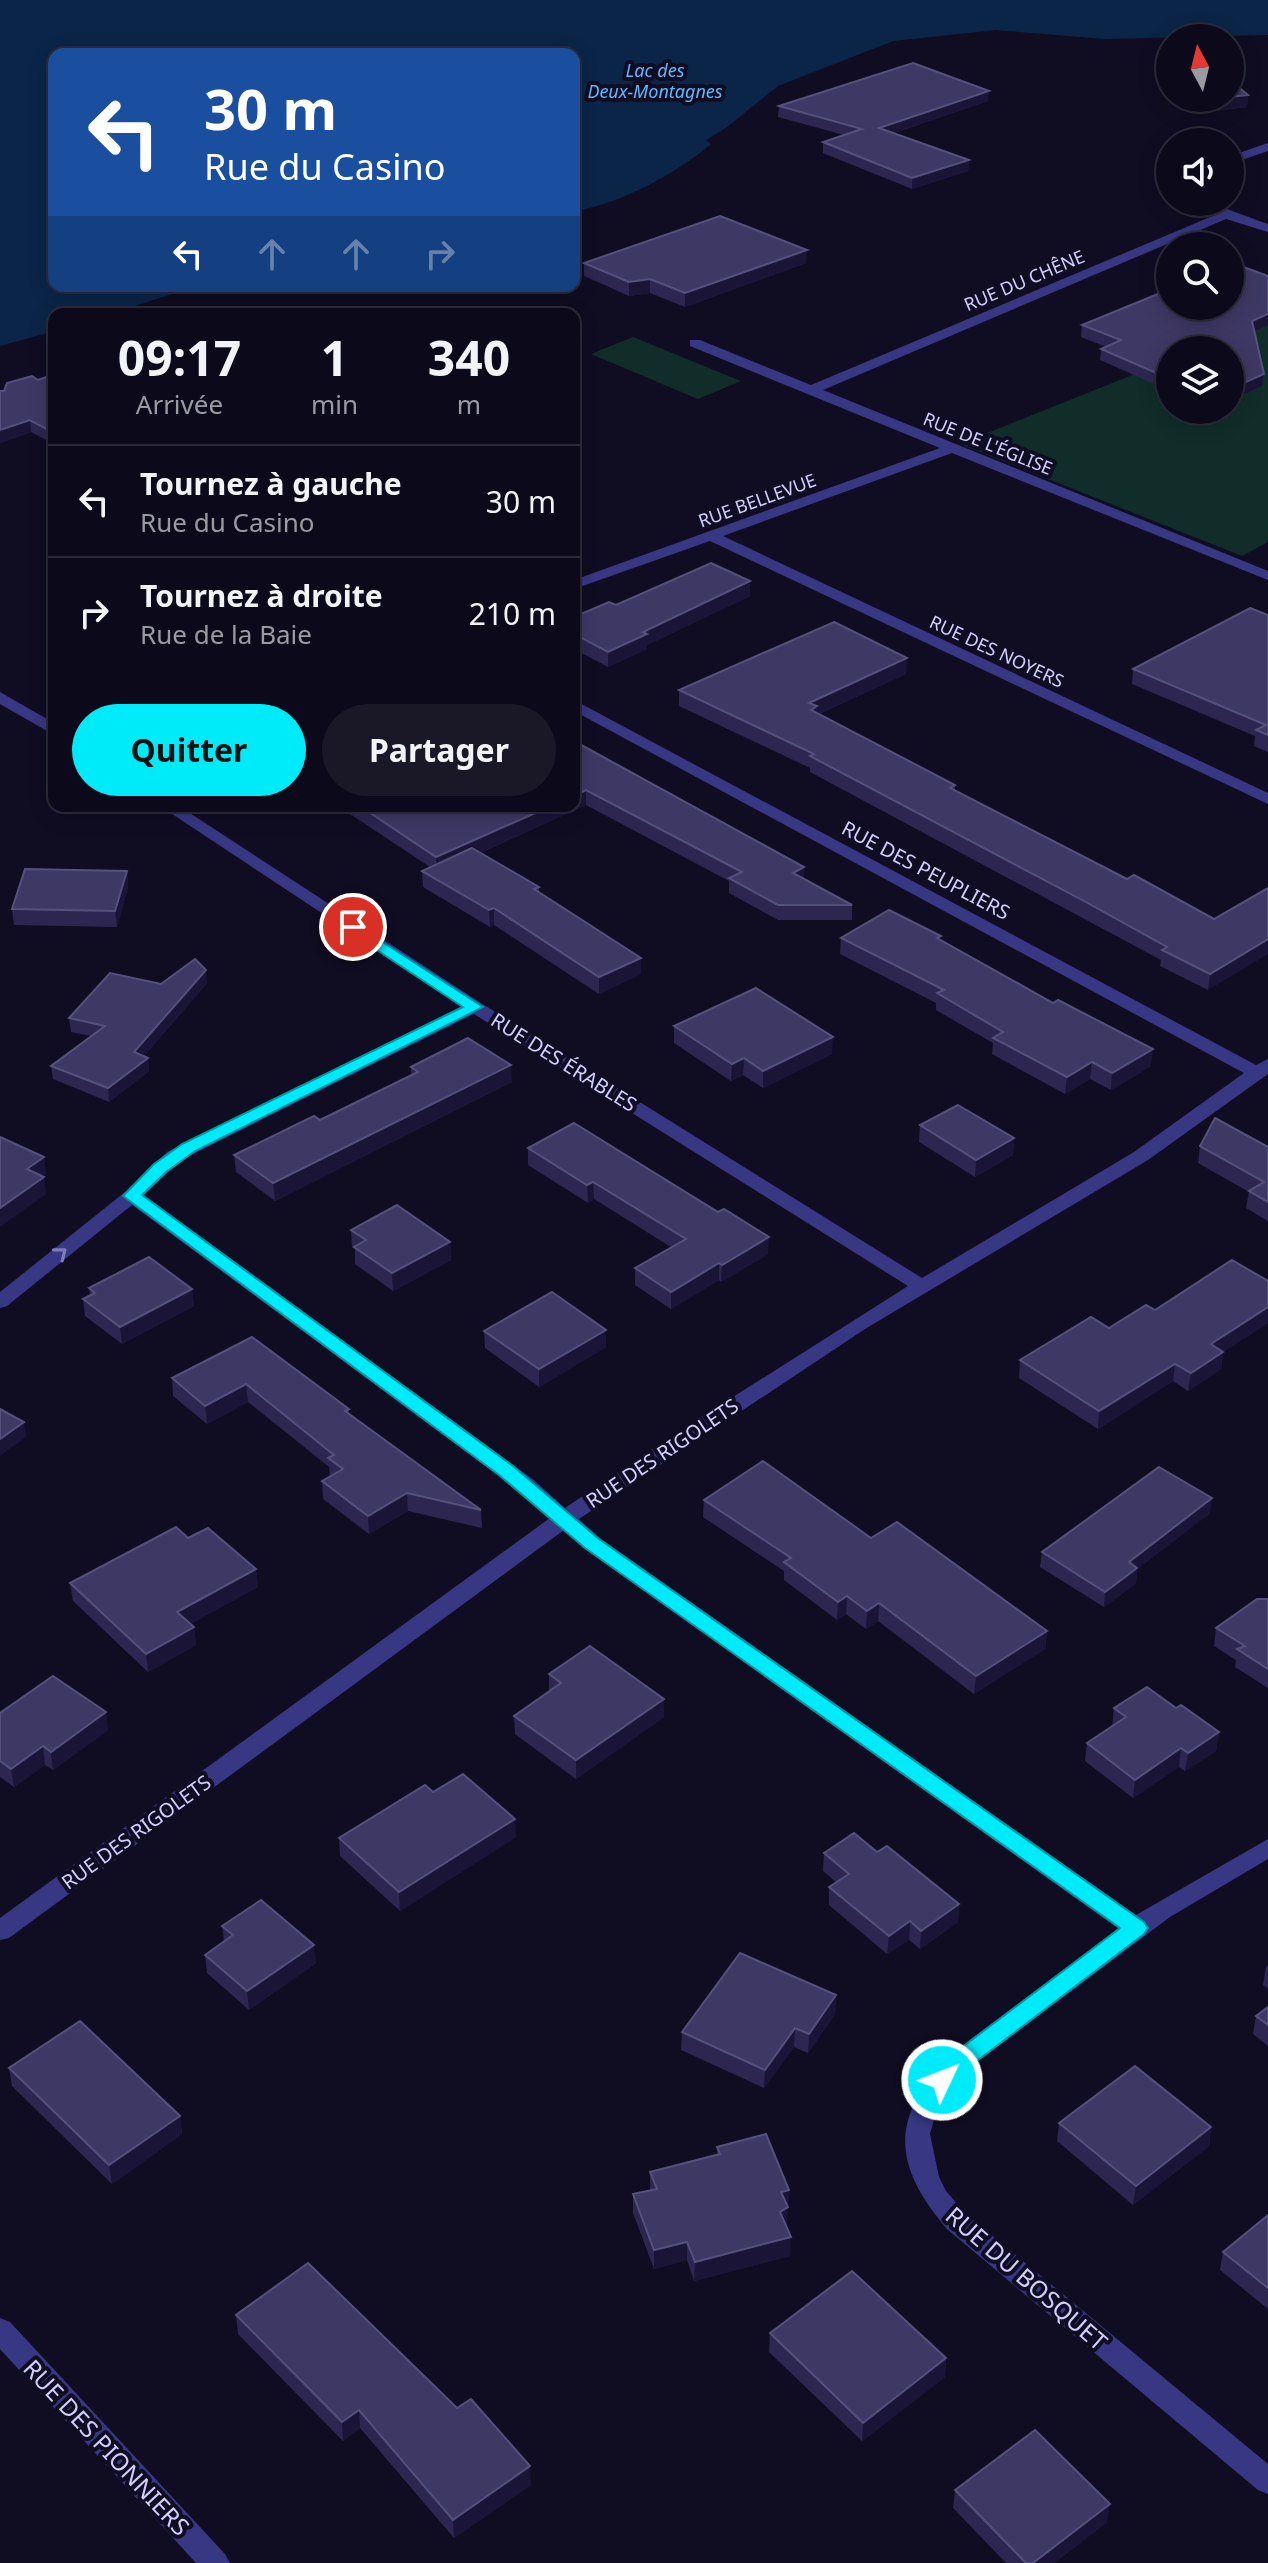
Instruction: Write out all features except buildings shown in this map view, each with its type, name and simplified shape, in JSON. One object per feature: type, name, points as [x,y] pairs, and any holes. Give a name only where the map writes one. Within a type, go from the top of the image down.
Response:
[{"type":"street","points":[[1244,155],[1268,147]]},
{"type":"street","name":"RUE DU CHÊNE","points":[[812,390],[1223,216]]},
{"type":"street","points":[[1228,216],[1268,228]]},
{"type":"street","name":"RUE DE L'ÉGLISE","points":[[695,343],[1268,576]]},
{"type":"street","name":"RUE BELLEVUE","points":[[580,583],[952,448]]},
{"type":"street","name":"RUE DES NOYERS","points":[[711,536],[1268,799]]},
{"type":"street","points":[[0,697],[48,726]]},
{"type":"street","name":"RUE DES PEUPLIERS","points":[[580,708],[1262,1069]]},
{"type":"street","name":"RUE DES ÉRABLES","points":[[177,812],[475,1007],[923,1287]]},
{"type":"street","points":[[0,1302],[189,1147],[475,1007]]},
{"type":"street","name":"RUE DES RIGOLETS","points":[[0,1931],[564,1519],[769,1382],[1141,1156],[1262,1069]]},
{"type":"street","points":[[132,1196],[514,1477],[604,1553],[1136,1928]]},
{"type":"street","name":"RUE DU BOSQUET","points":[[1268,1848],[1172,1903],[961,2060],[929,2096],[917,2134],[919,2154],[937,2199],[956,2221],[1268,2481]]},
{"type":"street","name":"RUE DES PIONNIERS","points":[[0,2330],[215,2563]]},
{"type":"green space","points":[[1268,323],[1268,542],[1242,556],[960,444],[1156,366],[1156,424],[1244,424],[1244,336],[1233,336]]},
{"type":"green space","points":[[633,337],[741,381],[698,399],[591,354]]},
{"type":"water","name":"Lac des Deux-Montagnes","points":[[0,0],[1268,0],[1268,35],[1244,36],[1244,24],[1156,24],[1156,38],[1105,39],[996,30],[893,41],[778,86],[706,140],[711,144],[682,166],[628,195],[580,210],[580,48],[48,48],[48,292],[178,292],[129,308],[48,308],[48,333],[0,346]]},
{"type":"route","points":[[353,927],[475,1007],[189,1147],[160,1168],[132,1196],[526,1485],[592,1543],[1136,1928],[961,2060],[942,2080]]}]
